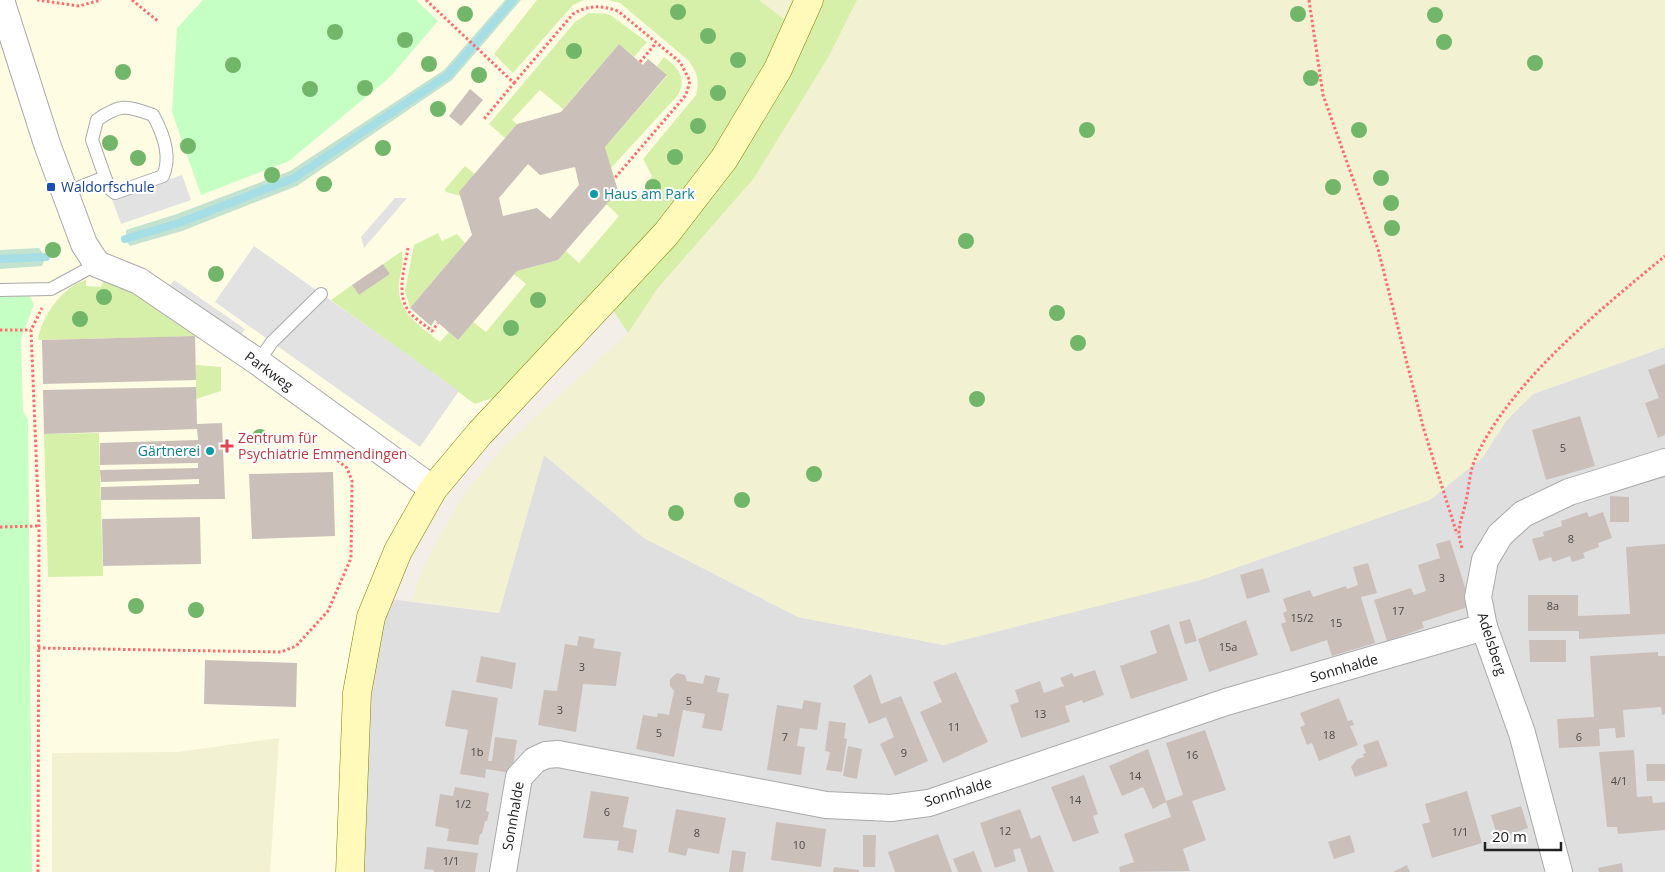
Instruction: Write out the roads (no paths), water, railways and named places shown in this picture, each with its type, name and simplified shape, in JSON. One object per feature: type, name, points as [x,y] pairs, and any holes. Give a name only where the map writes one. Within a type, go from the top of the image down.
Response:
[{"type":"street","points":[[0,0],[65,193],[84,244],[97,264]]},
{"type":"street","points":[[350,872],[357,693],[371,617],[398,551],[433,490],[480,433],[666,234],[724,159],[778,69],[809,0]]},
{"type":"street","name":"Parkweg","points":[[97,264],[138,280],[258,362],[433,490]]},
{"type":"street","name":"Adelsberg","points":[[1557,871],[1522,733],[1484,627],[1478,596],[1485,560],[1500,535],[1517,519],[1531,510],[1570,492],[1665,462]]},
{"type":"street","name":"Sonnhalde","points":[[503,872],[519,778],[534,760],[546,755],[568,756],[826,805],[891,808],[930,803],[1226,702],[1484,627]]},
{"type":"lane","points":[[113,108],[131,108],[153,115],[164,134],[167,168],[163,176],[115,193],[110,189],[105,177],[92,140],[97,120],[113,108]]},
{"type":"lane","points":[[65,193],[105,177]]},
{"type":"lane","points":[[0,290],[51,289],[97,264]]},
{"type":"lane","points":[[258,362],[272,342],[321,294]]},
{"type":"waterway","points":[[125,239],[179,223],[294,178],[448,75],[513,0]]},
{"type":"waterway","points":[[0,259],[46,257]]},
{"type":"place","name":"Waldorfschule","points":[[51,187]]},
{"type":"place","name":"Haus am Park","points":[[594,194]]},
{"type":"place","name":"Zentrum für Psychiatrie Emmendingen","points":[[227,446]]},
{"type":"place","name":"Gärtnerei","points":[[210,451]]}]
